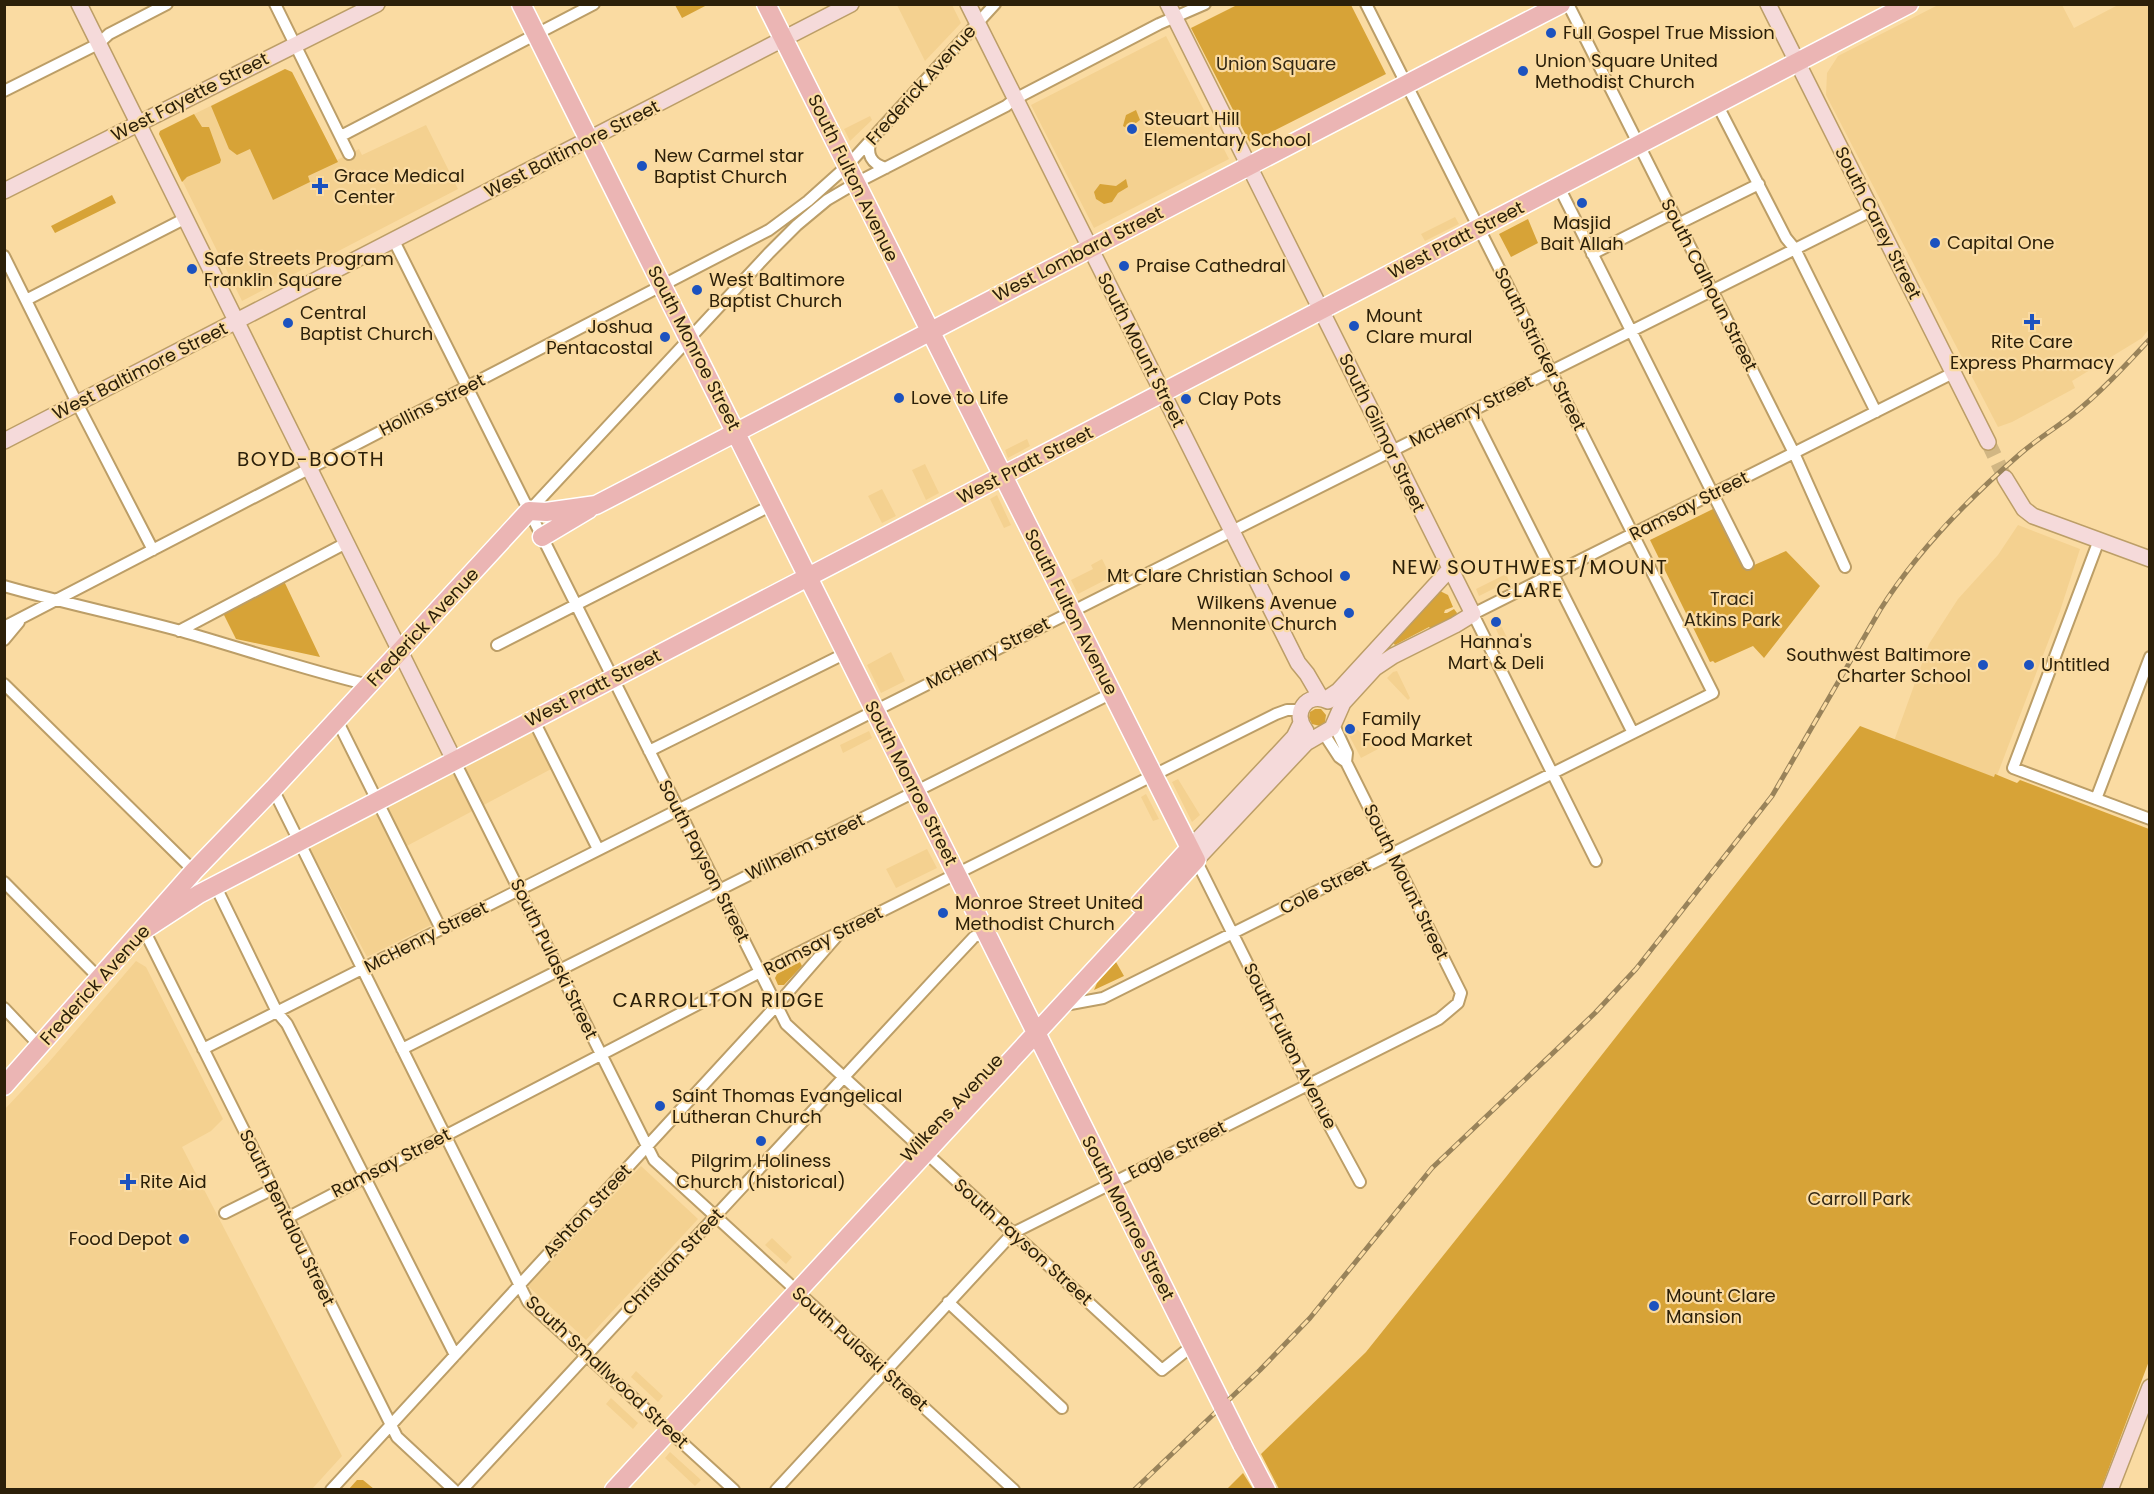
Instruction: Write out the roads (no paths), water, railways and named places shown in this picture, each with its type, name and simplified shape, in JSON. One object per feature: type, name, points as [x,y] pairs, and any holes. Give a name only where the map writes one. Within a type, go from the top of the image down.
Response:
[{"type":"main road","name":"South Monroe Street","points":[[521,4],[1110,1184],[1266,1490]]},
{"type":"main road","name":"South Fulton Avenue","points":[[766,4],[1193,854]]},
{"type":"main road","name":"West Lombard Street","points":[[542,537],[596,505],[736,431],[1561,4]]},
{"type":"main road","name":"West Pratt Street","points":[[144,930],[184,902],[454,759],[808,578],[1909,4]]},
{"type":"main road","name":"West Lombard Street","points":[[529,512],[596,505]]},
{"type":"main road","name":"Frederick Avenue","points":[[4,1086],[194,871],[273,789],[529,512]]},
{"type":"main road","name":"Wilkens Avenue","points":[[1033,1029],[1062,1006],[1193,854]]},
{"type":"main road","name":"Wilkens Avenue","points":[[614,1490],[665,1427],[1193,854]]},
{"type":"main road","name":"Wilkens Avenue","points":[[598,1490],[665,1427]]},
{"type":"street","name":"South Pulaski Street","points":[[79,4],[654,1160],[1014,1490]]},
{"type":"street","points":[[4,91],[98,44],[109,34],[167,4]]},
{"type":"street","points":[[275,4],[349,154]]},
{"type":"street","name":"West Fayette Street","points":[[4,191],[377,4]]},
{"type":"street","points":[[340,136],[594,4]]},
{"type":"street","name":"West Baltimore Street","points":[[4,441],[851,4]]},
{"type":"street","name":"South Mount Street","points":[[968,4],[1298,663],[1324,699]]},
{"type":"street","name":"Frederick Avenue","points":[[847,166],[995,4]]},
{"type":"street","points":[[856,183],[1006,106],[1172,11],[1205,4]]},
{"type":"street","name":"South Stricker Street","points":[[1366,4],[1713,693]]},
{"type":"street","name":"South Calhoun Street","points":[[1568,4],[1794,453],[1845,567]]},
{"type":"street","name":"South Carey Street","points":[[1768,4],[1988,442]]},
{"type":"street","name":"South Gilmor Street","points":[[1172,11],[1596,861]]},
{"type":"street","points":[[1718,104],[1786,238],[1795,249],[1876,412]]},
{"type":"street","points":[[871,140],[868,150],[870,157],[876,164],[886,168]]},
{"type":"street","name":"Hollins Street","points":[[4,627],[768,230],[808,201],[847,166]]},
{"type":"street","name":"Frederick Avenue","points":[[529,512],[689,338],[797,225],[827,200],[856,183]]},
{"type":"street","points":[[1678,224],[1759,184]]},
{"type":"street","points":[[1558,187],[1748,564]]},
{"type":"street","name":"McHenry Street","points":[[203,1049],[1871,211]]},
{"type":"street","points":[[1592,254],[1673,213]]},
{"type":"street","points":[[26,300],[184,219]]},
{"type":"street","name":"South Payson Street","points":[[394,241],[786,1024],[1162,1370],[1194,1350]]},
{"type":"street","points":[[4,256],[153,550]]},
{"type":"street","name":"Ramsay Street","points":[[1394,656],[1552,574],[1953,374]]},
{"type":"street","points":[[1471,411],[1633,733]]},
{"type":"street","points":[[2005,478],[2024,509],[2032,516],[2150,559]]},
{"type":"street","points":[[497,645],[772,505]]},
{"type":"street","points":[[2099,540],[2013,768],[2150,819]]},
{"type":"street","points":[[179,631],[346,543]]},
{"type":"street","points":[[1324,699],[1338,691],[1450,569]]},
{"type":"street","points":[[4,586],[55,601],[179,631],[369,685]]},
{"type":"street","points":[[4,640],[23,617]]},
{"type":"street","points":[[649,751],[846,653]]},
{"type":"street","name":"Wilkens Avenue","points":[[1193,854],[1305,743],[1329,727],[1344,703],[1375,668],[1394,656]]},
{"type":"street","points":[[2096,799],[2150,657]]},
{"type":"street","name":"South Mount Street","points":[[1298,663],[1299,678],[1304,689],[1302,712]]},
{"type":"street","points":[[4,684],[194,871]]},
{"type":"street","name":"Wilhelm Street","points":[[402,1049],[1112,693]]},
{"type":"street","name":"Cole Street","points":[[1062,1006],[1103,998],[1713,693]]},
{"type":"street","points":[[1313,698],[1324,699],[1334,705],[1329,727],[1307,731],[1302,712],[1313,698]]},
{"type":"street","name":"Ramsay Street","points":[[287,1218],[760,972],[1153,775],[1276,714],[1287,710],[1302,712]]},
{"type":"street","name":"Wilkens Avenue","points":[[1193,854],[1294,736],[1302,712]]},
{"type":"street","points":[[533,719],[598,849]]},
{"type":"street","points":[[337,720],[441,929]]},
{"type":"street","name":"South Mount Street","points":[[1329,727],[1339,758],[1346,762],[1461,993],[1458,1003]]},
{"type":"street","name":"South Smallwood Street","points":[[273,789],[528,1302],[734,1490]]},
{"type":"street","name":"South Fulton Avenue","points":[[1193,854],[1308,1085],[1360,1182]]},
{"type":"street","points":[[4,882],[100,979]]},
{"type":"street","points":[[215,885],[277,1011],[287,1024],[455,1355]]},
{"type":"street","name":"South Bentalou Street","points":[[144,930],[390,1425],[397,1437],[454,1490]]},
{"type":"street","name":"Ashton Street","points":[[331,1490],[776,1006],[841,932]]},
{"type":"street","name":"Christian Street","points":[[462,1490],[975,937],[985,933]]},
{"type":"street","name":"Eagle Street","points":[[776,1490],[1013,1233],[1439,1019],[1458,1003]]},
{"type":"street","points":[[4,1008],[40,1046]]},
{"type":"street","points":[[225,1213],[273,1189]]},
{"type":"street","points":[[948,1302],[1062,1408]]},
{"type":"street","points":[[2110,1490],[2150,1387]]},
{"type":"tunnel","points":[[1988,442],[2005,478]]},
{"type":"railway","points":[[1134,1490],[1260,1370],[1310,1318],[1432,1168],[1595,1013],[1636,969],[1772,796],[1880,610],[1926,547],[2000,472],[2092,398],[2150,339]]},
{"type":"place","name":"Full Gospel True Mission","points":[[1551,33]]},
{"type":"place","name":"Union Square United Methodist Church","points":[[1523,71]]},
{"type":"place","name":"Steuart Hill Elementary School","points":[[1132,129]]},
{"type":"place","name":"New Carmel star Baptist Church","points":[[642,166]]},
{"type":"place","name":"Grace Medical Center","points":[[320,186]]},
{"type":"place","name":"Masjid Bait Allah","points":[[1582,203]]},
{"type":"place","name":"Capital One","points":[[1935,243]]},
{"type":"place","name":"Praise Cathedral","points":[[1124,266]]},
{"type":"place","name":"Safe Streets Program Franklin Square","points":[[192,269]]},
{"type":"place","name":"West Baltimore Baptist Church","points":[[697,290]]},
{"type":"place","name":"Rite Care Express Pharmacy","points":[[2032,322]]},
{"type":"place","name":"Central Baptist Church","points":[[288,323]]},
{"type":"place","name":"Mount Clare mural","points":[[1354,326]]},
{"type":"place","name":"Joshua Pentacostal","points":[[665,337]]},
{"type":"place","name":"Love to Life","points":[[899,398]]},
{"type":"place","name":"Clay Pots","points":[[1186,399]]},
{"type":"place","name":"Mt Clare Christian School","points":[[1345,576]]},
{"type":"place","name":"Wilkens Avenue Mennonite Church","points":[[1349,613]]},
{"type":"place","name":"Hanna's Mart & Deli","points":[[1496,622]]},
{"type":"place","name":"Southwest Baltimore Charter School","points":[[1983,665]]},
{"type":"place","name":"Untitled","points":[[2029,665]]},
{"type":"place","name":"Family Food Market","points":[[1350,729]]},
{"type":"place","name":"Monroe Street United Methodist Church","points":[[943,913]]},
{"type":"place","name":"Saint Thomas Evangelical Lutheran Church","points":[[660,1106]]},
{"type":"place","name":"Pilgrim Holiness Church (historical)","points":[[761,1141]]},
{"type":"place","name":"Rite Aid","points":[[128,1182]]},
{"type":"place","name":"Food Depot","points":[[184,1239]]},
{"type":"place","name":"Mount Clare Mansion","points":[[1654,1306]]},
{"type":"district","name":"BOYD-BOOTH","points":[[311,459]]},
{"type":"district","name":"NEW SOUTHWEST/MOUNT CLARE","points":[[1530,578]]},
{"type":"district","name":"CARROLLTON RIDGE","points":[[719,1000]]},
{"type":"park label","name":"Union Square","points":[[1276,64]]},
{"type":"park label","name":"Traci Atkins Park","points":[[1732,609]]},
{"type":"park label","name":"Carroll Park","points":[[1859,1199]]}]
